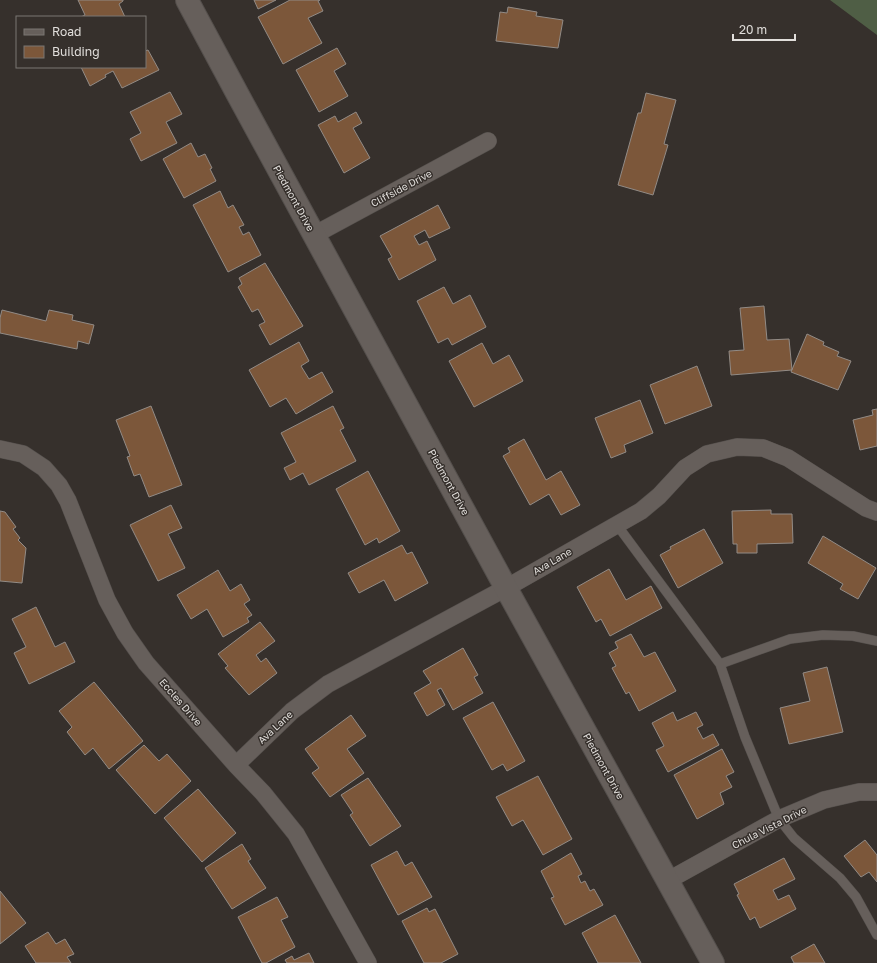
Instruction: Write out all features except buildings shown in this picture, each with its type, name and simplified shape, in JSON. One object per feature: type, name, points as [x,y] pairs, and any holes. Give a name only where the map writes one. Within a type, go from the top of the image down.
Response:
[{"type":"street","name":"Piedmont Drive","points":[[187,0],[506,588],[713,963]]},
{"type":"street","name":"Cliffside Drive","points":[[314,235],[488,141]]},
{"type":"street","name":"Ava Lane","points":[[236,765],[292,711],[328,684],[506,588],[641,511],[659,496],[685,468],[707,454],[737,447],[762,448],[788,458],[866,508],[877,512]]},
{"type":"street","name":"Eccles Drive","points":[[0,449],[23,454],[44,468],[58,485],[68,501],[107,600],[124,633],[146,663],[236,765],[263,793],[296,834],[368,963]]},
{"type":"street","name":"Chula Vista Drive","points":[[667,881],[779,819],[824,800],[859,792],[877,792]]},
{"type":"lane","points":[[616,525],[720,664],[745,737],[779,819],[794,838],[840,878],[856,897],[877,936]]},
{"type":"lane","points":[[720,664],[797,638],[823,635],[853,636],[877,641]]},
{"type":"green space","points":[[830,0],[877,0],[877,35]]}]
